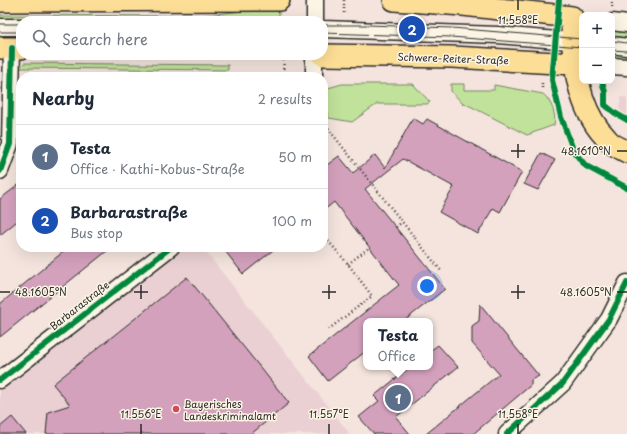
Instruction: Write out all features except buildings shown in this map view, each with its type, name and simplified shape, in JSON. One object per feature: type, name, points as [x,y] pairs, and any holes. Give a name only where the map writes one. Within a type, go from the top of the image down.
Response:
[{"type":"main road","points":[[0,2],[279,0]]},
{"type":"main road","points":[[394,0],[463,5],[577,17],[578,64],[581,92],[592,122],[609,142],[627,152]]},
{"type":"main road","name":"Schwere-Reiter-Straße","points":[[328,55],[452,57],[578,64]]},
{"type":"street","points":[[314,0],[315,16]]},
{"type":"street","points":[[615,22],[627,24]]},
{"type":"street","points":[[0,27],[16,27]]},
{"type":"street","points":[[328,29],[482,34],[577,42]]},
{"type":"street","points":[[615,45],[627,46]]},
{"type":"street","points":[[0,171],[10,144],[11,48]]},
{"type":"street","points":[[315,60],[317,72]]},
{"type":"street","points":[[615,66],[627,67]]},
{"type":"street","name":"Barbarastraße","points":[[0,380],[165,252]]},
{"type":"street","points":[[507,434],[563,383],[609,319],[627,283]]},
{"type":"path","points":[[283,72],[284,60]]},
{"type":"path","points":[[603,84],[605,92]]},
{"type":"path","points":[[605,92],[606,84]]},
{"type":"path","points":[[328,127],[442,272]]},
{"type":"path","points":[[396,227],[402,222]]},
{"type":"path","points":[[328,241],[372,296],[329,329]]},
{"type":"path","points":[[348,264],[370,247]]},
{"type":"shaded area","points":[[621,97],[627,98],[627,117],[619,109]]},
{"type":"shaded area","points":[[176,252],[206,252],[350,434],[0,434],[0,387]]},
{"type":"green space","points":[[261,9],[279,9],[279,16],[198,16]]},
{"type":"green space","points":[[0,15],[198,16],[16,16],[16,19],[0,19]]},
{"type":"green space","points":[[615,31],[627,33],[627,38],[615,36]]},
{"type":"green space","points":[[615,53],[627,54],[627,60],[615,58]]},
{"type":"green space","points":[[24,63],[228,65],[228,70],[19,68]]},
{"type":"green space","points":[[342,84],[413,84],[430,102],[427,104],[377,104],[352,122],[329,118],[328,88]]},
{"type":"green space","points":[[451,84],[464,84],[464,90],[494,90],[494,85],[543,94],[549,100],[553,108],[555,117],[554,125],[527,135],[468,105],[463,104],[451,91]]},
{"type":"tram line","points":[[0,24],[16,24]]},
{"type":"tram line","points":[[328,25],[452,28],[579,39]]},
{"type":"tram line","points":[[0,32],[16,32]]},
{"type":"tram line","points":[[328,33],[451,37],[579,47]]},
{"type":"tram line","points":[[615,41],[627,43]]},
{"type":"tram line","points":[[615,50],[627,51]]},
{"type":"cycle path","points":[[559,0],[552,80],[561,117],[574,152],[586,166],[627,188]]},
{"type":"cycle path","points":[[0,171],[10,144],[12,48]]},
{"type":"cycle path","points":[[603,84],[605,92],[605,105],[627,120]]},
{"type":"cycle path","points":[[0,380],[165,252]]},
{"type":"cycle path","points":[[507,434],[563,383],[609,319],[627,283]]},
{"type":"place","name":"Barbarastraße","points":[[412,29]]},
{"type":"place","name":"Testa","points":[[398,398]]},
{"type":"place","name":"Bayerisches Landeskriminalamt","points":[[176,409]]}]
